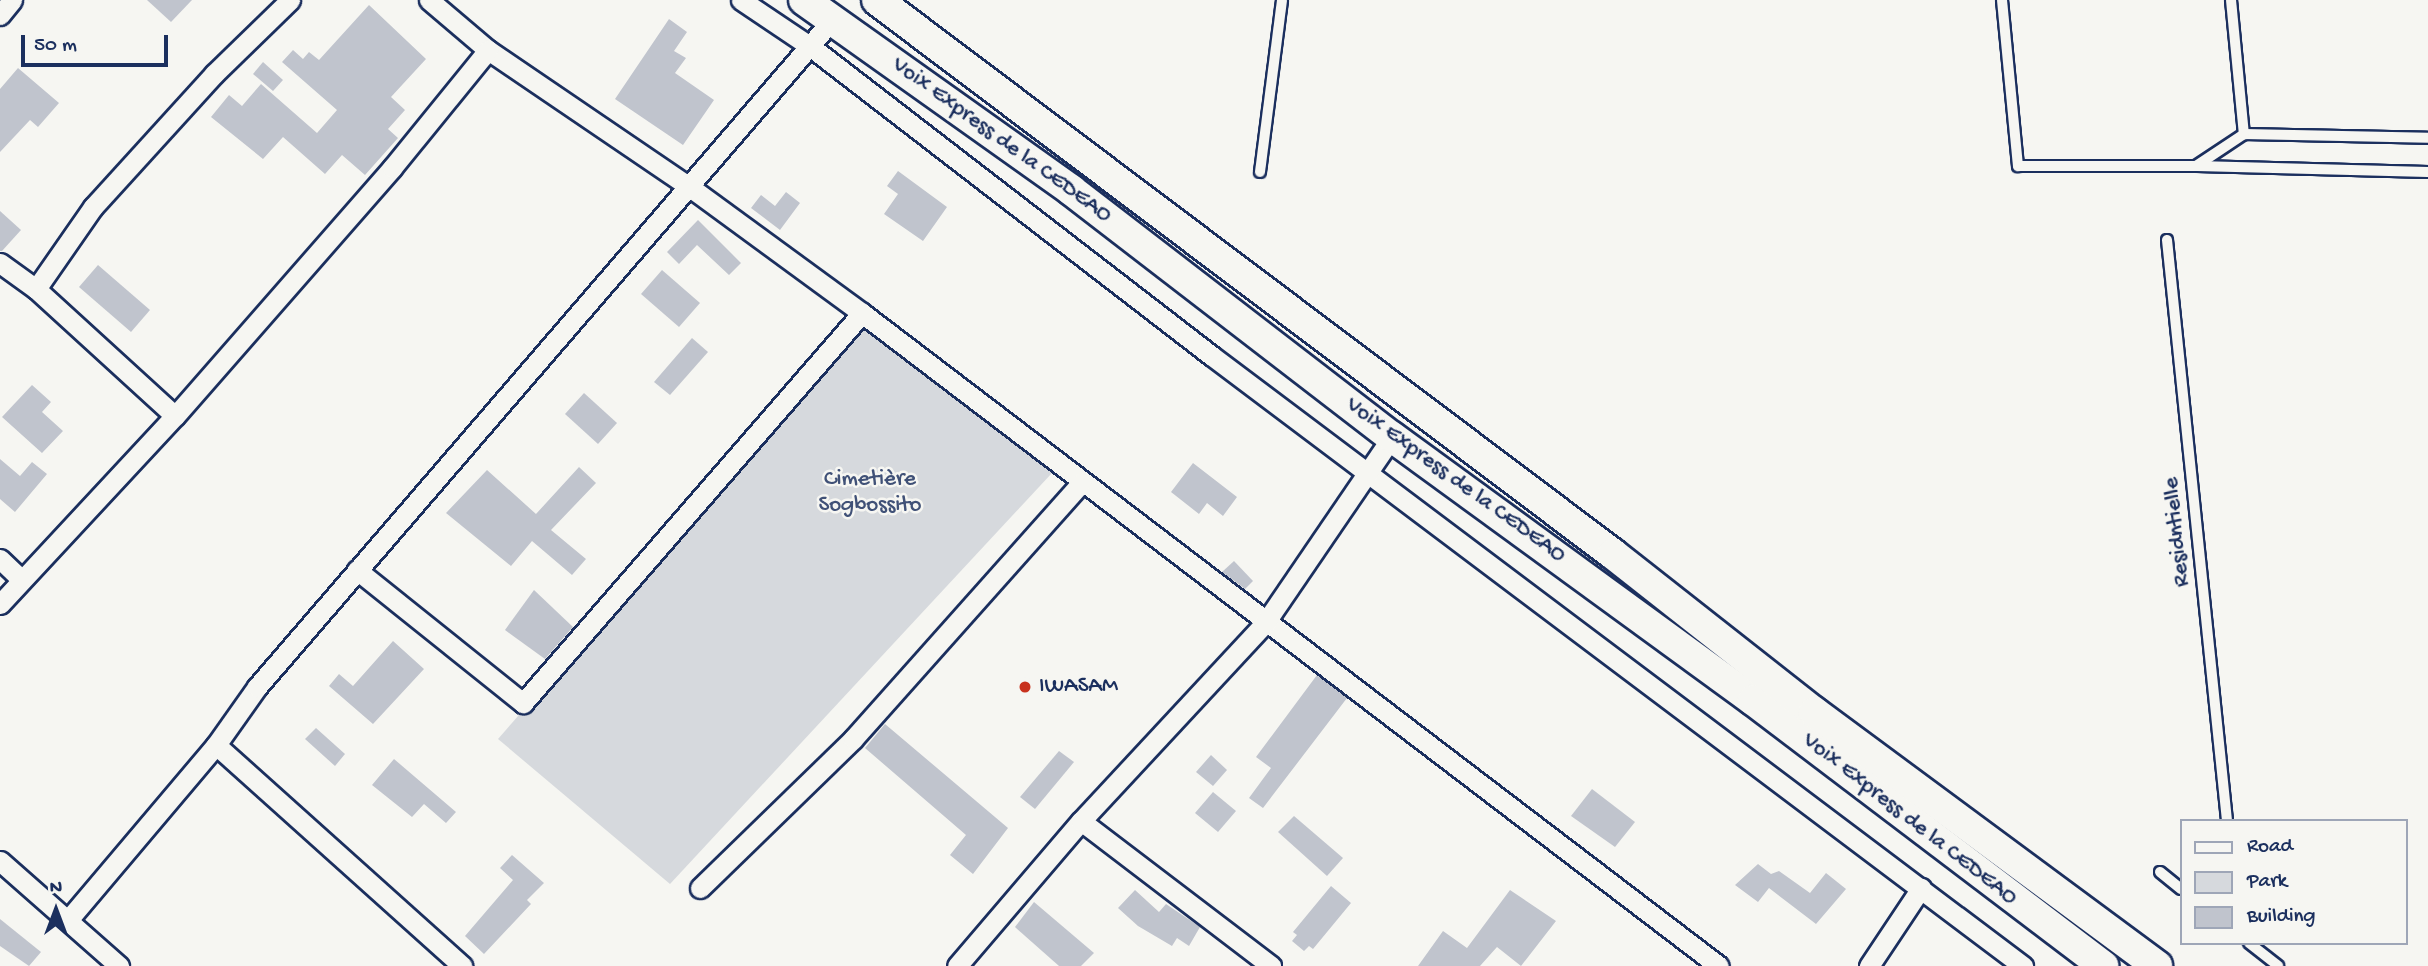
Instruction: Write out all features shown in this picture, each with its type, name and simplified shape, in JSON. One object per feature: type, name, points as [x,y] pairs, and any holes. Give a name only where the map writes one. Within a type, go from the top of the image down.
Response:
[{"type":"main road","name":"Voix Express de la CEDEAO","points":[[804,0],[1072,190],[1392,437],[1753,700],[2103,966]]},
{"type":"main road","points":[[877,0],[1613,554],[1814,712],[2157,966]]},
{"type":"main road","points":[[1243,323],[1268,294]]},
{"type":"street","points":[[0,15],[12,0]]},
{"type":"street","points":[[36,289],[93,207],[214,74],[290,0]]},
{"type":"street","points":[[429,0],[488,50],[688,184],[862,313],[1265,623],[1719,966]]},
{"type":"street","points":[[741,0],[811,47],[2023,966]]},
{"type":"street","points":[[68,920],[216,745],[257,687],[832,20]]},
{"type":"street","points":[[0,604],[20,578],[175,416],[393,168],[488,50]]},
{"type":"street","points":[[0,263],[36,289],[175,416]]},
{"type":"street","points":[[357,570],[523,703],[862,313]]},
{"type":"street","points":[[957,966],[1080,821],[1265,623],[1392,437]]},
{"type":"street","points":[[700,888],[853,739],[1081,482]]},
{"type":"street","points":[[0,559],[20,578]]},
{"type":"street","points":[[216,745],[462,966]]},
{"type":"street","points":[[1080,821],[1271,966]]},
{"type":"street","points":[[0,860],[119,966]]},
{"type":"street","points":[[1868,966],[1921,888]]},
{"type":"lane","points":[[1260,172],[1282,0]]},
{"type":"lane","points":[[2002,0],[2018,166],[2196,166],[2428,172]]},
{"type":"lane","points":[[2231,0],[2244,134]]},
{"type":"lane","points":[[2196,166],[2244,134],[2428,138]]},
{"type":"lane","name":"Residntielle","points":[[2167,240],[2227,819]]},
{"type":"lane","points":[[2160,872],[2180,888]]},
{"type":"lane","points":[[2252,945],[2278,966]]},
{"type":"green space","name":"Cimetière Sogbossito","points":[[860,324],[1052,473],[670,884],[498,739]]},
{"type":"building","points":[[147,0],[192,0],[171,22]]},
{"type":"building","points":[[369,5],[426,59],[391,97],[405,110],[388,129],[398,138],[365,175],[342,155],[325,174],[283,137],[263,159],[211,117],[229,95],[242,106],[261,84],[317,133],[337,110],[282,62],[293,50],[303,59],[309,52],[319,60]]},
{"type":"building","points":[[669,19],[687,32],[674,51],[686,58],[675,73],[714,100],[683,145],[615,99]]},
{"type":"building","points":[[263,62],[283,80],[273,91],[253,74]]},
{"type":"building","points":[[18,68],[59,103],[38,127],[30,120],[0,152],[0,89]]},
{"type":"building","points":[[898,171],[947,207],[923,241],[884,214],[898,194],[887,186]]},
{"type":"building","points":[[786,192],[800,203],[780,230],[751,208],[761,195],[775,206]]},
{"type":"building","points":[[0,211],[21,230],[2,251],[0,251]]},
{"type":"building","points":[[698,220],[741,263],[729,275],[697,245],[679,264],[667,252]]},
{"type":"building","points":[[98,265],[150,310],[131,332],[79,287]]},
{"type":"building","points":[[662,270],[700,303],[679,327],[641,294]]},
{"type":"building","points":[[692,338],[708,352],[670,395],[654,382]]},
{"type":"building","points":[[32,385],[51,402],[42,412],[63,431],[42,453],[2,417]]},
{"type":"building","points":[[584,393],[617,423],[598,444],[565,414]]},
{"type":"building","points":[[0,459],[20,476],[32,462],[47,474],[15,512],[0,499]]},
{"type":"building","points":[[1193,463],[1237,497],[1223,516],[1207,503],[1199,514],[1171,492]]},
{"type":"building","points":[[579,467],[596,483],[551,530],[586,559],[572,575],[532,541],[511,566],[446,513],[487,470],[536,514]]},
{"type":"building","points":[[1234,561],[1253,581],[1245,589],[1222,572]]},
{"type":"building","points":[[534,590],[573,627],[545,659],[505,630]]},
{"type":"building","points":[[393,641],[424,669],[373,724],[329,686],[339,674],[353,686]]},
{"type":"building","points":[[1317,675],[1347,698],[1263,808],[1249,798],[1271,768],[1256,757]]},
{"type":"building","points":[[885,724],[1008,828],[973,874],[950,855],[966,835],[865,748]]},
{"type":"building","points":[[316,728],[345,754],[335,766],[305,739]]},
{"type":"building","points":[[1059,751],[1074,762],[1035,809],[1020,797]]},
{"type":"building","points":[[1211,755],[1227,770],[1213,786],[1196,772]]},
{"type":"building","points":[[394,759],[456,812],[446,823],[424,804],[412,817],[372,785]]},
{"type":"building","points":[[1592,789],[1635,822],[1615,847],[1571,816]]},
{"type":"building","points":[[1213,792],[1236,811],[1218,832],[1195,813]]},
{"type":"building","points":[[1294,816],[1343,858],[1327,876],[1278,832]]},
{"type":"building","points":[[512,855],[544,883],[527,900],[531,904],[484,954],[465,936],[513,880],[500,868]]},
{"type":"building","points":[[1758,864],[1771,874],[1779,871],[1810,893],[1826,873],[1846,889],[1816,924],[1769,888],[1758,902],[1735,885]]},
{"type":"building","points":[[1331,886],[1351,903],[1313,949],[1309,946],[1304,951],[1292,941],[1297,935],[1293,932]]},
{"type":"building","points":[[1135,890],[1159,912],[1166,904],[1200,927],[1189,946],[1177,938],[1172,946],[1138,926],[1118,908]]},
{"type":"building","points":[[1510,890],[1556,921],[1521,966],[1497,947],[1480,966],[1418,966],[1443,931],[1467,948]]},
{"type":"building","points":[[1034,902],[1094,953],[1081,966],[1059,966],[1015,927]]},
{"type":"building","points":[[0,919],[41,952],[29,966],[0,946]]},
{"type":"place","name":"IWASAM","points":[[1025,687]]}]
